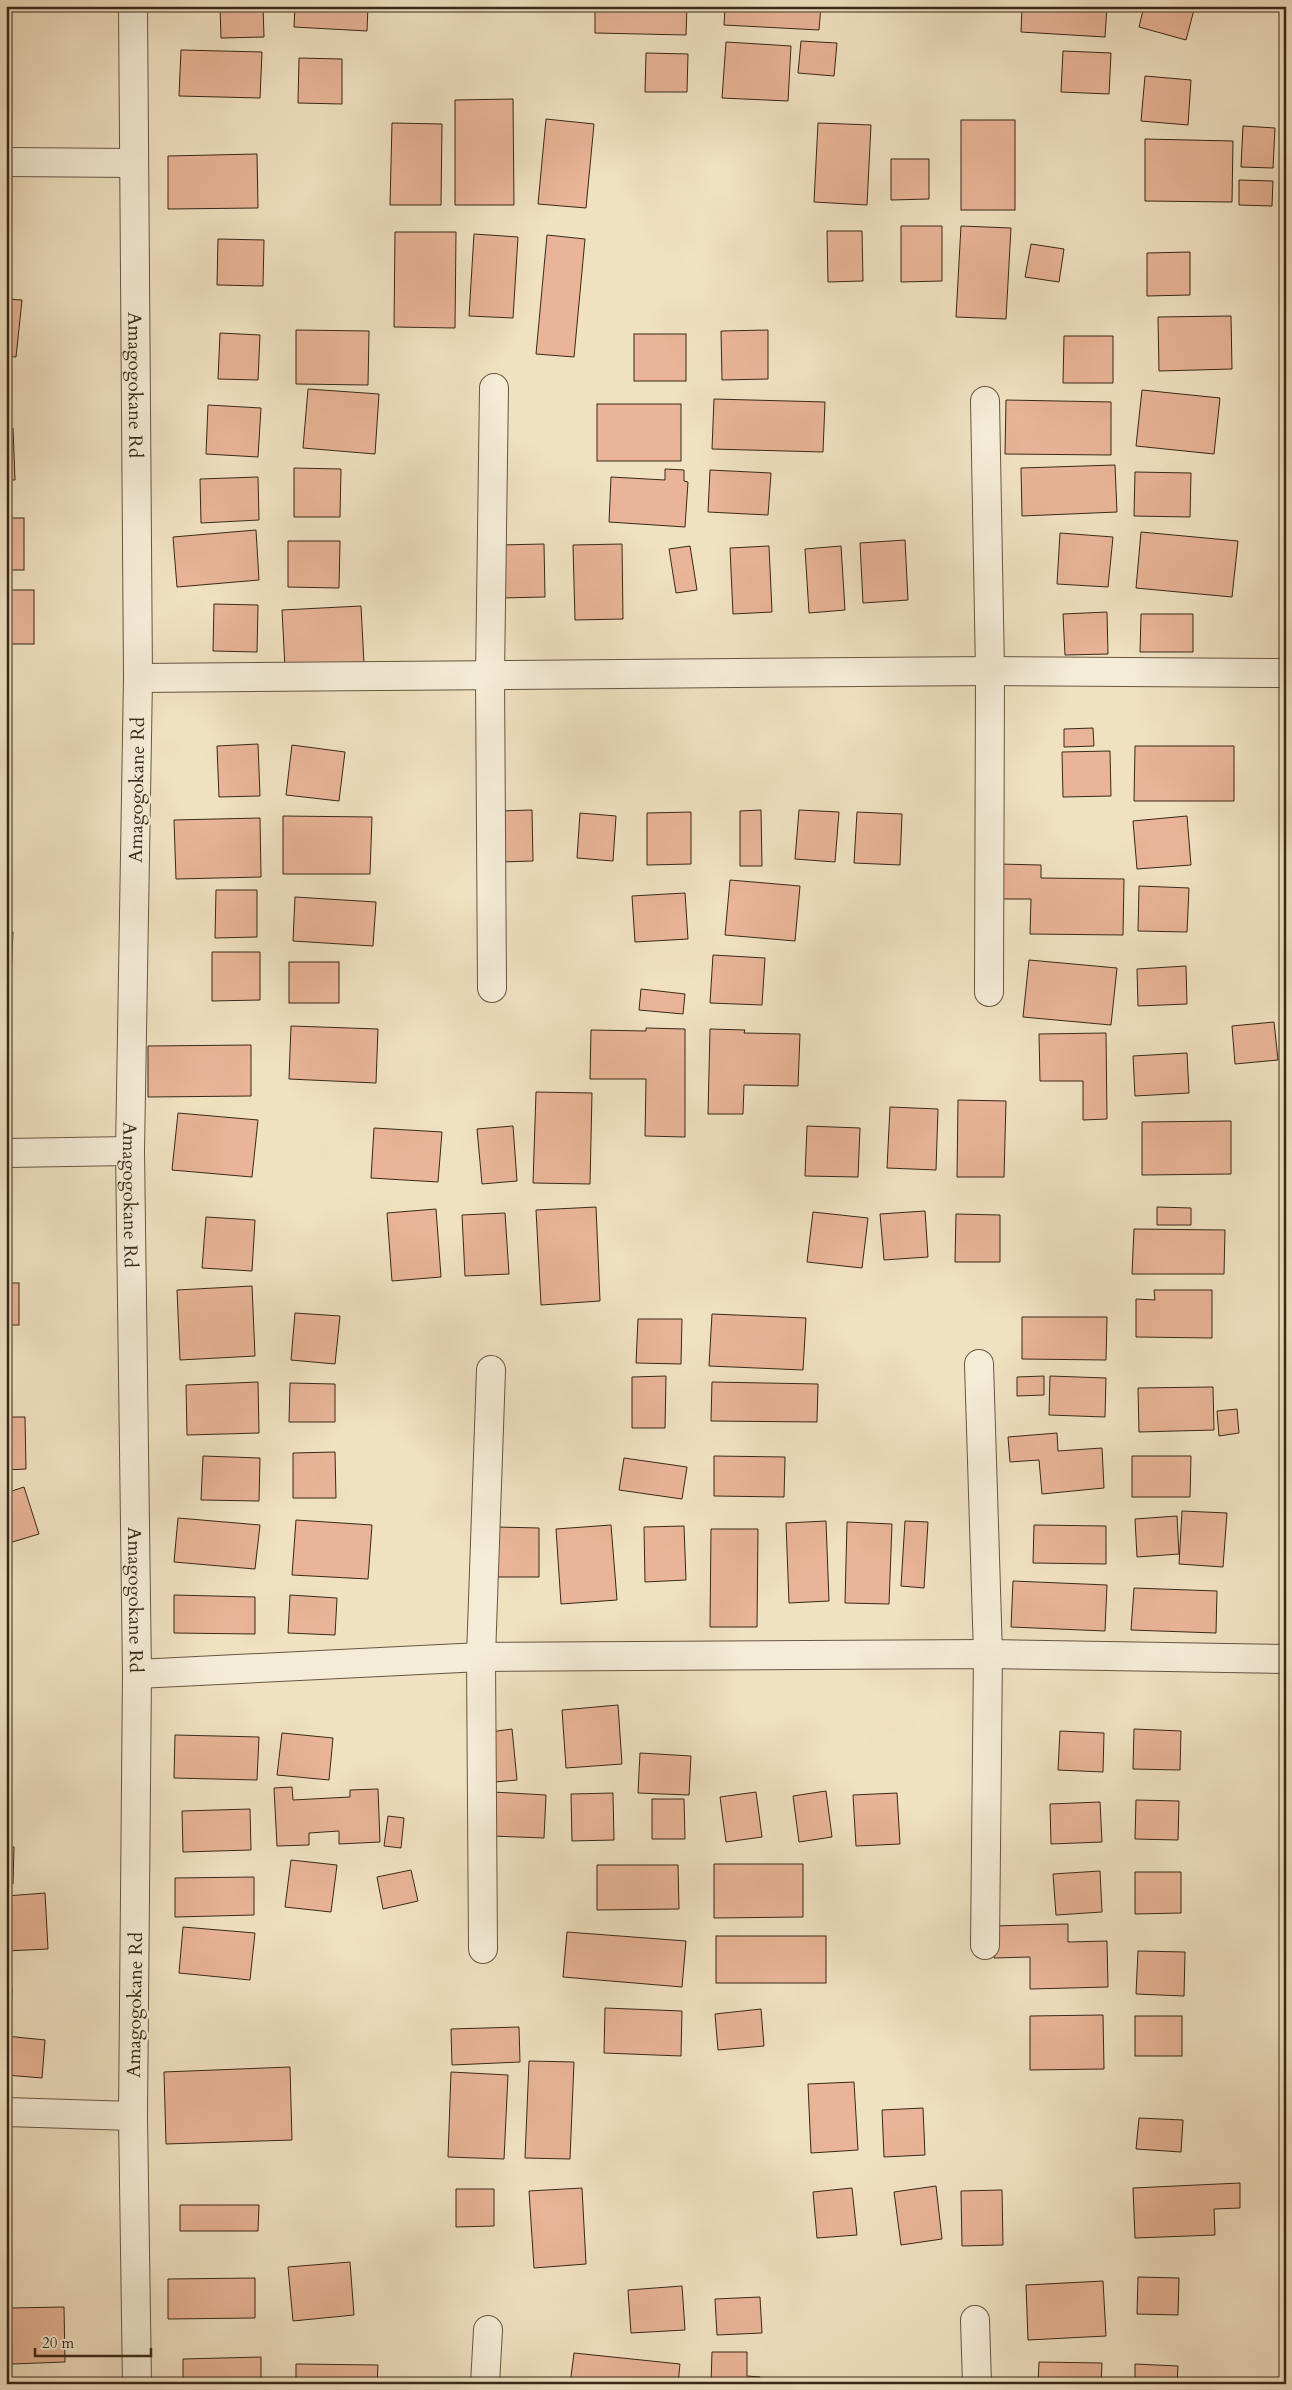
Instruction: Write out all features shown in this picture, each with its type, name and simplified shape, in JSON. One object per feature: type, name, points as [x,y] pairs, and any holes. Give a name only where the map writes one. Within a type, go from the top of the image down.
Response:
[{"type":"street","name":"Amagogokane Rd","points":[[133,6],[138,678],[130,1151],[138,1674],[134,2116],[137,2384]]},
{"type":"street","points":[[6,162],[134,163]]},
{"type":"street","points":[[492,988],[490,675],[494,388]]},
{"type":"street","points":[[985,401],[990,671],[989,992]]},
{"type":"street","points":[[138,678],[990,671],[1286,673]]},
{"type":"street","points":[[6,1153],[130,1151]]},
{"type":"street","points":[[980,1364],[988,1654],[985,1945]]},
{"type":"street","points":[[483,1949],[481,1656],[490,1370]]},
{"type":"street","points":[[138,1674],[481,1656],[988,1654],[1286,1659]]},
{"type":"street","points":[[6,2112],[134,2116]]},
{"type":"street","points":[[975,2320],[977,2384]]},
{"type":"street","points":[[485,2384],[488,2330]]},
{"type":"building","points":[[220,6],[263,6],[264,37],[221,38]]},
{"type":"building","points":[[295,6],[368,6],[367,31],[294,27]]},
{"type":"building","points":[[595,6],[687,6],[686,35],[595,33]]},
{"type":"building","points":[[725,6],[821,6],[819,30],[724,25]]},
{"type":"building","points":[[1022,6],[1107,6],[1105,37],[1021,32]]},
{"type":"building","points":[[1144,6],[1195,6],[1186,40],[1139,27]]},
{"type":"building","points":[[801,41],[837,43],[834,76],[798,73]]},
{"type":"building","points":[[726,42],[791,46],[788,101],[722,98]]},
{"type":"building","points":[[181,50],[262,52],[260,98],[179,96]]},
{"type":"building","points":[[1063,51],[1111,53],[1109,94],[1061,92]]},
{"type":"building","points":[[646,53],[688,54],[687,92],[645,92]]},
{"type":"building","points":[[299,58],[342,59],[342,104],[298,103]]},
{"type":"building","points":[[1145,76],[1191,80],[1188,125],[1141,121]]},
{"type":"building","points":[[513,99],[514,205],[455,205],[455,100]]},
{"type":"building","points":[[546,119],[594,124],[586,208],[538,204]]},
{"type":"building","points":[[961,120],[1015,120],[1015,210],[961,210]]},
{"type":"building","points":[[392,123],[442,124],[441,205],[390,205]]},
{"type":"building","points":[[818,123],[871,125],[867,205],[814,202]]},
{"type":"building","points":[[1243,126],[1275,128],[1273,168],[1241,167]]},
{"type":"building","points":[[1145,139],[1233,141],[1232,202],[1145,201]]},
{"type":"building","points":[[257,154],[258,208],[168,209],[168,156]]},
{"type":"building","points":[[891,159],[929,159],[929,199],[891,200]]},
{"type":"building","points":[[1239,180],[1273,181],[1272,206],[1239,205]]},
{"type":"building","points":[[901,226],[942,226],[942,281],[901,282]]},
{"type":"building","points":[[961,226],[1011,228],[1006,319],[956,317]]},
{"type":"building","points":[[827,231],[862,231],[863,281],[828,282]]},
{"type":"building","points":[[395,232],[456,232],[455,328],[394,327]]},
{"type":"building","points":[[474,234],[518,237],[513,318],[469,316]]},
{"type":"building","points":[[547,235],[585,239],[574,357],[536,354]]},
{"type":"building","points":[[218,239],[264,240],[263,286],[217,285]]},
{"type":"building","points":[[1031,244],[1064,249],[1059,282],[1025,277]]},
{"type":"building","points":[[1190,252],[1190,295],[1147,296],[1147,253]]},
{"type":"building","points":[[6,299],[22,300],[16,357],[6,356]]},
{"type":"building","points":[[1231,316],[1232,369],[1159,371],[1158,317]]},
{"type":"building","points":[[296,330],[369,331],[368,385],[296,384]]},
{"type":"building","points":[[768,330],[768,379],[722,380],[721,331]]},
{"type":"building","points":[[220,333],[260,335],[258,380],[218,379]]},
{"type":"building","points":[[634,334],[686,334],[686,381],[634,381]]},
{"type":"building","points":[[1064,336],[1113,336],[1113,383],[1063,383]]},
{"type":"building","points":[[308,389],[379,394],[375,454],[303,448]]},
{"type":"building","points":[[1142,390],[1220,398],[1214,454],[1136,446]]},
{"type":"building","points":[[714,399],[825,402],[823,452],[712,449]]},
{"type":"building","points":[[1006,400],[1111,402],[1111,455],[1005,454]]},
{"type":"building","points":[[597,404],[681,404],[681,461],[597,461]]},
{"type":"building","points":[[208,405],[261,408],[258,457],[206,454]]},
{"type":"building","points":[[6,428],[13,428],[15,480],[6,480]]},
{"type":"building","points":[[1115,465],[1117,512],[1022,516],[1021,468]]},
{"type":"building","points":[[294,468],[341,469],[340,517],[294,517]]},
{"type":"building","points":[[665,469],[684,470],[684,481],[688,482],[685,527],[609,522],[611,477],[665,480]]},
{"type":"building","points":[[710,470],[771,473],[768,515],[708,512]]},
{"type":"building","points":[[1135,472],[1191,473],[1190,517],[1134,516]]},
{"type":"building","points":[[258,477],[259,520],[201,523],[200,479]]},
{"type":"building","points":[[6,518],[24,518],[24,570],[6,570]]},
{"type":"building","points":[[256,530],[259,580],[177,587],[173,537]]},
{"type":"building","points":[[1141,532],[1238,541],[1232,597],[1136,588]]},
{"type":"building","points":[[1060,533],[1113,537],[1108,587],[1057,584]]},
{"type":"building","points":[[905,540],[908,600],[863,603],[860,543]]},
{"type":"building","points":[[288,541],[340,541],[339,588],[288,587]]},
{"type":"building","points":[[544,544],[545,597],[500,598],[500,545]]},
{"type":"building","points":[[622,544],[623,619],[575,620],[573,545]]},
{"type":"building","points":[[690,546],[697,590],[676,593],[669,549]]},
{"type":"building","points":[[769,546],[772,612],[733,614],[730,548]]},
{"type":"building","points":[[841,546],[845,610],[809,613],[805,549]]},
{"type":"building","points":[[6,590],[34,590],[34,644],[6,644]]},
{"type":"building","points":[[214,604],[258,605],[257,652],[213,651]]},
{"type":"building","points":[[361,606],[364,664],[285,668],[282,610]]},
{"type":"building","points":[[1107,612],[1108,654],[1065,655],[1063,614]]},
{"type":"building","points":[[1141,614],[1193,614],[1193,652],[1140,652]]},
{"type":"building","points":[[1093,728],[1094,746],[1064,747],[1064,729]]},
{"type":"building","points":[[258,744],[260,796],[219,797],[217,746]]},
{"type":"building","points":[[292,745],[345,752],[339,801],[286,795]]},
{"type":"building","points":[[1135,746],[1234,746],[1234,801],[1134,801]]},
{"type":"building","points":[[1110,751],[1111,796],[1063,797],[1062,752]]},
{"type":"building","points":[[532,810],[533,861],[500,862],[499,811]]},
{"type":"building","points":[[761,810],[762,866],[740,866],[740,811]]},
{"type":"building","points":[[799,810],[839,812],[835,862],[795,859]]},
{"type":"building","points":[[691,812],[691,864],[647,865],[647,813]]},
{"type":"building","points":[[857,812],[902,814],[900,865],[854,863]]},
{"type":"building","points":[[580,813],[616,816],[613,861],[577,858]]},
{"type":"building","points":[[283,816],[372,817],[370,874],[283,874]]},
{"type":"building","points":[[1187,816],[1191,865],[1137,869],[1133,821]]},
{"type":"building","points":[[260,818],[261,877],[176,879],[174,820]]},
{"type":"building","points":[[998,864],[1041,865],[1041,878],[1124,879],[1123,935],[1030,934],[1031,899],[998,899]]},
{"type":"building","points":[[730,880],[800,886],[795,941],[725,935]]},
{"type":"building","points":[[1139,886],[1189,888],[1187,932],[1138,931]]},
{"type":"building","points":[[216,890],[257,890],[257,937],[215,938]]},
{"type":"building","points":[[685,893],[688,939],[635,942],[632,896]]},
{"type":"building","points":[[295,897],[376,902],[373,946],[293,941]]},
{"type":"building","points":[[6,931],[13,932],[11,978],[6,978]]},
{"type":"building","points":[[212,952],[260,952],[260,1000],[212,1001]]},
{"type":"building","points":[[713,955],[765,958],[762,1005],[710,1003]]},
{"type":"building","points":[[1029,960],[1117,968],[1111,1025],[1023,1017]]},
{"type":"building","points":[[289,962],[339,962],[339,1003],[289,1003]]},
{"type":"building","points":[[1186,966],[1187,1004],[1138,1006],[1137,969]]},
{"type":"building","points":[[641,989],[685,994],[683,1014],[639,1010]]},
{"type":"building","points":[[1274,1022],[1278,1060],[1235,1064],[1232,1026]]},
{"type":"building","points":[[291,1026],[378,1029],[376,1083],[289,1079]]},
{"type":"building","points":[[646,1028],[685,1029],[685,1137],[645,1136],[646,1079],[590,1079],[591,1030],[646,1031]]},
{"type":"building","points":[[710,1029],[745,1030],[744,1033],[800,1034],[798,1086],[744,1085],[743,1114],[708,1114]]},
{"type":"building","points":[[1106,1033],[1107,1119],[1083,1120],[1083,1081],[1040,1081],[1039,1034]]},
{"type":"building","points":[[251,1045],[251,1096],[148,1097],[148,1046]]},
{"type":"building","points":[[1187,1053],[1189,1093],[1135,1096],[1133,1056]]},
{"type":"building","points":[[6,1061],[10,1061],[8,1118],[6,1118]]},
{"type":"building","points":[[536,1092],[592,1093],[590,1184],[533,1183]]},
{"type":"building","points":[[958,1100],[1006,1101],[1004,1177],[957,1177]]},
{"type":"building","points":[[890,1107],[938,1109],[936,1170],[887,1168]]},
{"type":"building","points":[[178,1113],[258,1120],[252,1177],[172,1170]]},
{"type":"building","points":[[1231,1121],[1231,1174],[1142,1175],[1142,1122]]},
{"type":"building","points":[[513,1126],[517,1181],[482,1184],[477,1129]]},
{"type":"building","points":[[807,1126],[860,1128],[858,1177],[805,1176]]},
{"type":"building","points":[[374,1128],[442,1132],[438,1182],[371,1178]]},
{"type":"building","points":[[596,1207],[600,1301],[541,1305],[536,1210]]},
{"type":"building","points":[[1157,1207],[1191,1208],[1191,1225],[1157,1225]]},
{"type":"building","points":[[436,1209],[441,1277],[392,1281],[387,1213]]},
{"type":"building","points":[[925,1211],[928,1257],[884,1260],[880,1214]]},
{"type":"building","points":[[813,1212],[868,1218],[862,1268],[807,1262]]},
{"type":"building","points":[[505,1213],[509,1274],[465,1276],[462,1215]]},
{"type":"building","points":[[956,1214],[1000,1215],[1000,1262],[955,1262]]},
{"type":"building","points":[[206,1217],[255,1220],[252,1271],[202,1268]]},
{"type":"building","points":[[1134,1229],[1225,1230],[1224,1274],[1132,1274]]},
{"type":"building","points":[[6,1283],[19,1283],[19,1325],[6,1325]]},
{"type":"building","points":[[252,1286],[255,1356],[180,1360],[177,1290]]},
{"type":"building","points":[[1154,1290],[1212,1290],[1212,1338],[1136,1337],[1136,1299],[1155,1300]]},
{"type":"building","points":[[295,1313],[340,1316],[335,1364],[291,1360]]},
{"type":"building","points":[[712,1314],[806,1318],[803,1370],[709,1366]]},
{"type":"building","points":[[1022,1317],[1107,1317],[1106,1360],[1022,1359]]},
{"type":"building","points":[[638,1319],[682,1319],[681,1364],[636,1363]]},
{"type":"building","points":[[666,1376],[665,1428],[632,1428],[632,1377]]},
{"type":"building","points":[[1044,1376],[1044,1395],[1017,1396],[1017,1377]]},
{"type":"building","points":[[1050,1376],[1106,1378],[1105,1417],[1049,1415]]},
{"type":"building","points":[[258,1382],[259,1433],[187,1435],[186,1385]]},
{"type":"building","points":[[712,1382],[818,1384],[817,1422],[711,1421]]},
{"type":"building","points":[[290,1383],[335,1384],[335,1422],[289,1422]]},
{"type":"building","points":[[1213,1387],[1214,1430],[1139,1432],[1138,1388]]},
{"type":"building","points":[[1237,1409],[1239,1433],[1219,1436],[1217,1411]]},
{"type":"building","points":[[6,1417],[25,1417],[26,1469],[6,1470]]},
{"type":"building","points":[[1057,1433],[1058,1451],[1102,1448],[1104,1488],[1042,1494],[1039,1460],[1010,1462],[1008,1437]]},
{"type":"building","points":[[335,1452],[336,1498],[293,1498],[293,1453]]},
{"type":"building","points":[[203,1456],[260,1458],[259,1501],[201,1500]]},
{"type":"building","points":[[714,1456],[785,1457],[784,1497],[714,1496]]},
{"type":"building","points":[[1132,1456],[1191,1456],[1190,1497],[1132,1497]]},
{"type":"building","points":[[624,1458],[687,1467],[682,1499],[619,1490]]},
{"type":"building","points":[[24,1487],[39,1534],[9,1543],[6,1533],[6,1493]]},
{"type":"building","points":[[1182,1511],[1227,1513],[1223,1567],[1179,1564]]},
{"type":"building","points":[[1177,1516],[1179,1554],[1137,1557],[1135,1519]]},
{"type":"building","points":[[178,1518],[260,1525],[255,1569],[174,1562]]},
{"type":"building","points":[[296,1520],[372,1525],[368,1579],[292,1575]]},
{"type":"building","points":[[826,1521],[829,1601],[789,1603],[786,1523]]},
{"type":"building","points":[[905,1521],[928,1522],[924,1588],[901,1586]]},
{"type":"building","points":[[847,1522],[892,1524],[889,1604],[845,1603]]},
{"type":"building","points":[[611,1525],[617,1600],[561,1604],[556,1529]]},
{"type":"building","points":[[1034,1525],[1106,1526],[1106,1564],[1033,1563]]},
{"type":"building","points":[[684,1526],[686,1580],[645,1582],[644,1527]]},
{"type":"building","points":[[497,1527],[539,1528],[539,1577],[496,1577]]},
{"type":"building","points":[[711,1529],[758,1529],[757,1627],[710,1627]]},
{"type":"building","points":[[1013,1581],[1107,1585],[1105,1631],[1011,1627]]},
{"type":"building","points":[[1134,1588],[1217,1591],[1216,1633],[1131,1630]]},
{"type":"building","points":[[174,1595],[255,1597],[255,1634],[174,1633]]},
{"type":"building","points":[[290,1595],[337,1598],[335,1635],[288,1633]]},
{"type":"building","points":[[618,1705],[622,1764],[566,1768],[562,1710]]},
{"type":"building","points":[[512,1729],[517,1780],[495,1782],[490,1732]]},
{"type":"building","points":[[1134,1729],[1181,1731],[1180,1770],[1133,1769]]},
{"type":"building","points":[[1060,1731],[1104,1733],[1103,1772],[1058,1770]]},
{"type":"building","points":[[282,1733],[333,1738],[329,1780],[277,1775]]},
{"type":"building","points":[[175,1735],[259,1737],[257,1780],[174,1778]]},
{"type":"building","points":[[640,1753],[691,1756],[689,1795],[638,1793]]},
{"type":"building","points":[[292,1787],[293,1800],[350,1797],[350,1790],[378,1789],[380,1842],[339,1844],[339,1831],[309,1833],[309,1845],[277,1846],[274,1788]]},
{"type":"building","points":[[826,1791],[832,1837],[799,1842],[793,1796]]},
{"type":"building","points":[[493,1792],[546,1795],[544,1838],[491,1836]]},
{"type":"building","points":[[756,1792],[762,1837],[726,1842],[720,1797]]},
{"type":"building","points":[[613,1793],[614,1840],[572,1841],[571,1794]]},
{"type":"building","points":[[897,1793],[900,1844],[856,1846],[853,1795]]},
{"type":"building","points":[[652,1799],[684,1799],[685,1839],[652,1839]]},
{"type":"building","points":[[1136,1800],[1179,1801],[1178,1840],[1135,1839]]},
{"type":"building","points":[[1100,1802],[1102,1842],[1051,1844],[1050,1804]]},
{"type":"building","points":[[250,1809],[251,1850],[183,1852],[182,1811]]},
{"type":"building","points":[[388,1816],[404,1818],[401,1848],[384,1846]]},
{"type":"building","points":[[6,1847],[14,1847],[13,1884],[6,1884]]},
{"type":"building","points":[[291,1860],[337,1865],[331,1912],[285,1907]]},
{"type":"building","points":[[714,1864],[803,1864],[803,1917],[714,1918]]},
{"type":"building","points":[[597,1865],[678,1865],[679,1909],[597,1910]]},
{"type":"building","points":[[411,1870],[418,1901],[383,1909],[377,1877]]},
{"type":"building","points":[[1100,1871],[1102,1912],[1056,1915],[1053,1874]]},
{"type":"building","points":[[1135,1872],[1181,1872],[1181,1913],[1135,1914]]},
{"type":"building","points":[[254,1877],[254,1915],[175,1917],[175,1878]]},
{"type":"building","points":[[45,1893],[48,1949],[6,1951],[6,1896]]},
{"type":"building","points":[[1068,1924],[1068,1942],[1107,1941],[1108,1987],[1030,1989],[1030,1957],[994,1958],[993,1926]]},
{"type":"building","points":[[183,1927],[255,1933],[250,1980],[179,1973]]},
{"type":"building","points":[[567,1932],[686,1941],[682,1987],[563,1977]]},
{"type":"building","points":[[716,1936],[826,1936],[826,1983],[716,1983]]},
{"type":"building","points":[[1138,1951],[1185,1952],[1184,1996],[1136,1994]]},
{"type":"building","points":[[6,1988],[12,1988],[11,2020],[6,2020]]},
{"type":"building","points":[[605,2008],[682,2011],[681,2056],[604,2053]]},
{"type":"building","points":[[761,2009],[764,2046],[718,2050],[715,2014]]},
{"type":"building","points":[[1103,2015],[1104,2069],[1030,2070],[1030,2016]]},
{"type":"building","points":[[1135,2016],[1182,2016],[1182,2056],[1135,2056]]},
{"type":"building","points":[[519,2027],[520,2062],[452,2065],[451,2029]]},
{"type":"building","points":[[6,2036],[45,2040],[42,2078],[6,2075]]},
{"type":"building","points":[[529,2061],[574,2062],[570,2159],[525,2158]]},
{"type":"building","points":[[290,2067],[292,2140],[166,2144],[164,2072]]},
{"type":"building","points":[[451,2072],[508,2075],[504,2159],[448,2157]]},
{"type":"building","points":[[854,2082],[858,2150],[811,2153],[808,2084]]},
{"type":"building","points":[[923,2108],[925,2155],[884,2157],[882,2110]]},
{"type":"building","points":[[1139,2118],[1183,2120],[1181,2152],[1136,2149]]},
{"type":"building","points":[[1240,2183],[1240,2208],[1214,2209],[1215,2235],[1135,2238],[1133,2188]]},
{"type":"building","points":[[936,2186],[942,2239],[901,2245],[894,2192]]},
{"type":"building","points":[[582,2188],[586,2264],[534,2268],[529,2191]]},
{"type":"building","points":[[852,2188],[857,2235],[817,2238],[813,2192]]},
{"type":"building","points":[[456,2189],[494,2189],[494,2226],[456,2227]]},
{"type":"building","points":[[1002,2190],[1003,2245],[962,2246],[961,2191]]},
{"type":"building","points":[[180,2205],[259,2205],[258,2231],[180,2231]]},
{"type":"building","points":[[350,2262],[354,2315],[293,2321],[288,2267]]},
{"type":"building","points":[[1138,2277],[1179,2278],[1178,2315],[1137,2314]]},
{"type":"building","points":[[255,2278],[255,2318],[168,2319],[168,2279]]},
{"type":"building","points":[[1103,2281],[1106,2336],[1028,2340],[1026,2285]]},
{"type":"building","points":[[682,2286],[685,2330],[631,2333],[628,2290]]},
{"type":"building","points":[[760,2297],[762,2333],[717,2335],[715,2299]]},
{"type":"building","points":[[64,2307],[65,2362],[12,2364],[11,2308]]},
{"type":"building","points":[[712,2352],[747,2352],[747,2376],[760,2377],[760,2384],[711,2384]]},
{"type":"building","points":[[574,2353],[680,2364],[678,2384],[570,2384]]},
{"type":"building","points":[[261,2357],[261,2384],[183,2384],[183,2359]]},
{"type":"building","points":[[1039,2362],[1102,2363],[1101,2384],[1038,2384]]},
{"type":"building","points":[[296,2364],[378,2365],[377,2384],[296,2384]]},
{"type":"building","points":[[1135,2364],[1178,2366],[1177,2384],[1135,2384]]},
{"type":"building","points":[[6,2379],[57,2379],[57,2384],[6,2384]]}]
